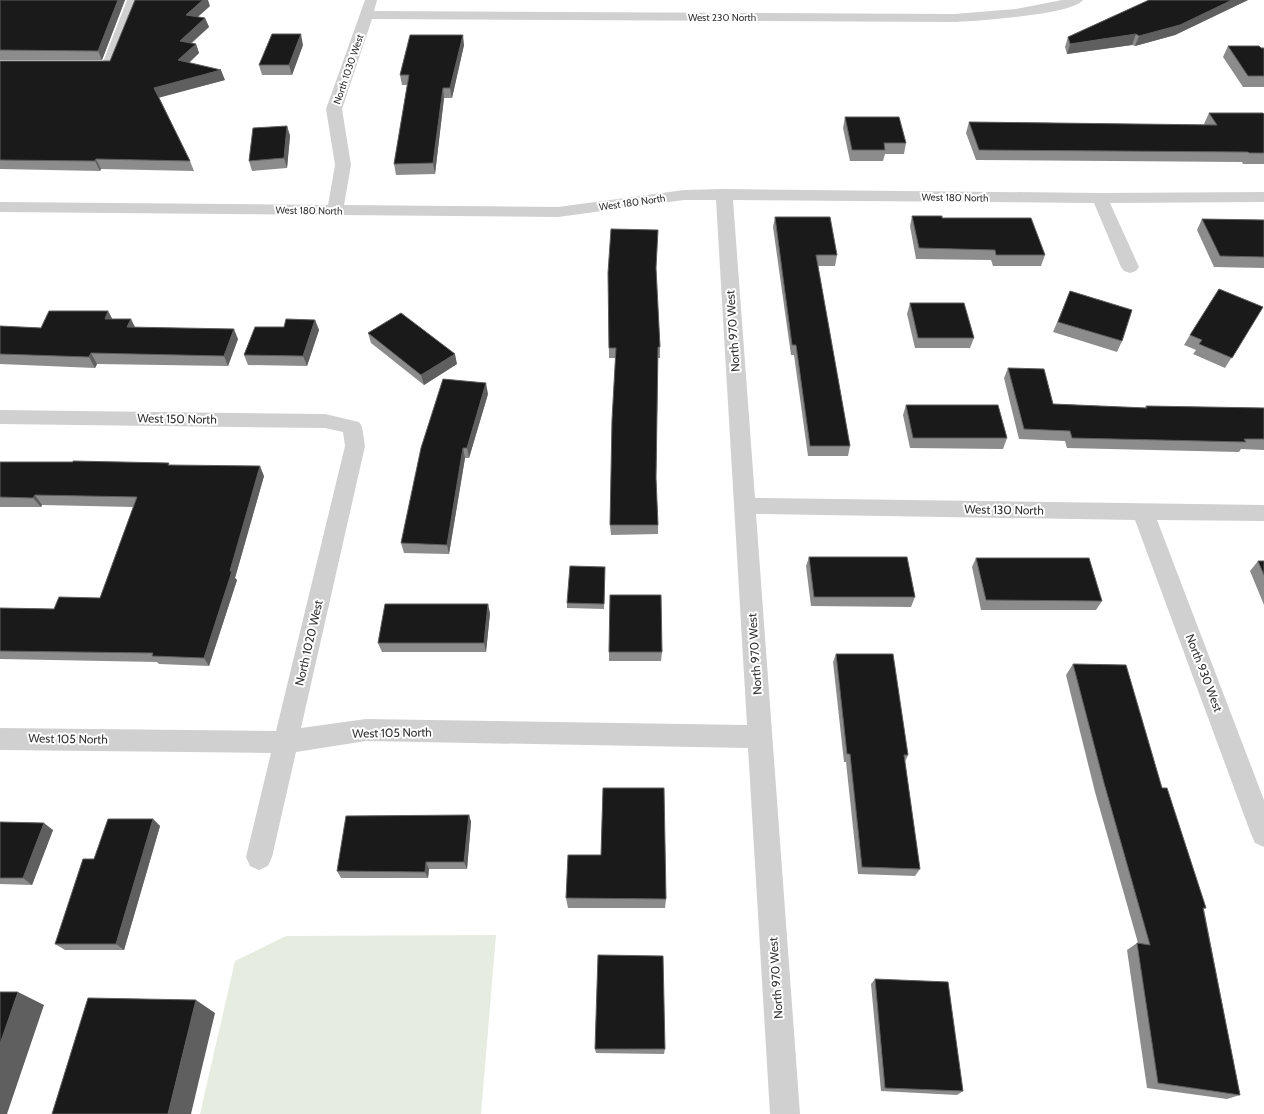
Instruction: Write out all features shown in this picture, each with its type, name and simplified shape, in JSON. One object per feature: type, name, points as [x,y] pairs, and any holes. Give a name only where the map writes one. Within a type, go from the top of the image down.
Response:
[{"type":"street","points":[[69,65],[108,66],[134,0]]},
{"type":"street","name":"North 1030 West","points":[[335,210],[343,165],[334,109],[371,0]]},
{"type":"street","name":"West 230 North","points":[[366,15],[954,18],[995,16],[1033,10],[1076,0]]},
{"type":"street","name":"West 180 North","points":[[0,207],[558,212],[684,195],[724,194],[1100,198],[1264,197]]},
{"type":"street","name":"North 970 West","points":[[724,194],[785,1114]]},
{"type":"street","points":[[1100,198],[1130,267]]},
{"type":"street","name":"West 150 North","points":[[0,417],[325,421],[352,427]]},
{"type":"street","name":"North 1020 West","points":[[259,858],[354,446],[352,427]]},
{"type":"street","name":"West 130 North","points":[[745,506],[1264,513]]},
{"type":"street","name":"North 930 West","points":[[1143,512],[1264,834]]},
{"type":"street","name":"West 105 North","points":[[0,739],[286,742],[366,730],[760,737]]},
{"type":"shaded area","points":[[496,935],[481,1114],[200,1114],[235,961],[286,936]]},
{"type":"building","points":[[0,0],[118,0],[98,51],[0,50]]},
{"type":"building","points":[[135,0],[203,0],[186,15],[205,18],[180,41],[196,44],[178,60],[221,70],[154,88],[190,161],[96,159],[95,161],[0,160],[0,61],[110,61]]},
{"type":"building","points":[[1149,0],[1232,0],[1180,25],[1139,36],[1136,34],[1070,44],[1068,37]]},
{"type":"building","points":[[272,34],[301,34],[289,65],[259,65]]},
{"type":"building","points":[[410,35],[463,35],[450,88],[443,88],[433,163],[394,164],[409,75],[400,75]]},
{"type":"building","points":[[1228,46],[1259,46],[1264,48],[1264,76],[1248,76]]},
{"type":"building","points":[[1209,113],[1263,113],[1264,153],[979,150],[969,122],[1217,125]]},
{"type":"building","points":[[845,117],[899,117],[906,143],[884,143],[885,150],[852,150]]},
{"type":"building","points":[[287,126],[284,158],[249,161],[253,128]]},
{"type":"building","points":[[912,216],[942,216],[942,218],[1031,218],[1045,255],[996,255],[995,250],[919,248]]},
{"type":"building","points":[[775,217],[830,217],[837,255],[816,255],[850,446],[810,446],[796,345],[792,345]]},
{"type":"building","points":[[1202,219],[1264,220],[1264,257],[1220,256]]},
{"type":"building","points":[[611,229],[658,230],[656,268],[660,347],[658,347],[656,478],[658,525],[610,525],[612,420],[616,348],[609,348],[608,273]]},
{"type":"building","points":[[1219,289],[1263,307],[1232,358],[1199,344],[1202,340],[1190,335]]},
{"type":"building","points":[[1070,291],[1132,310],[1122,341],[1058,322]]},
{"type":"building","points":[[910,303],[964,303],[974,338],[918,338]]},
{"type":"building","points":[[49,311],[108,311],[105,319],[131,319],[127,327],[234,329],[224,356],[91,353],[89,357],[0,354],[0,326],[41,328]]},
{"type":"building","points":[[401,313],[455,354],[421,375],[368,333]]},
{"type":"building","points":[[286,319],[315,320],[303,356],[244,355],[255,327],[284,327]]},
{"type":"building","points":[[1008,368],[1044,369],[1053,404],[1147,408],[1146,406],[1264,408],[1264,439],[1244,439],[1246,442],[1072,438],[1070,431],[1024,429]]},
{"type":"building","points":[[443,379],[486,383],[467,448],[463,448],[447,545],[401,543],[421,448]]},
{"type":"building","points":[[906,405],[998,405],[1007,438],[913,438]]},
{"type":"building","points":[[73,461],[169,463],[168,465],[260,466],[230,571],[232,571],[204,658],[152,656],[153,653],[0,651],[0,608],[54,609],[59,597],[100,598],[137,497],[35,495],[33,498],[0,497],[0,462]]},
{"type":"building","points":[[809,557],[907,557],[915,597],[814,597]]},
{"type":"building","points":[[976,558],[1089,558],[1102,601],[986,600]]},
{"type":"building","points":[[1258,561],[1264,561],[1264,575]]},
{"type":"building","points":[[570,566],[605,567],[604,604],[567,603]]},
{"type":"building","points":[[610,595],[661,595],[662,652],[609,652]]},
{"type":"building","points":[[385,604],[488,604],[484,643],[378,643]]},
{"type":"building","points":[[836,654],[893,654],[908,755],[904,755],[920,869],[862,867],[850,754],[847,754]]},
{"type":"building","points":[[1073,664],[1126,665],[1162,788],[1167,788],[1206,908],[1203,908],[1240,1095],[1158,1083],[1137,943],[1150,945],[1104,783]]},
{"type":"building","points":[[603,788],[664,788],[666,899],[566,898],[568,855],[601,855]]},
{"type":"building","points":[[469,815],[464,862],[426,862],[425,872],[337,871],[346,816]]},
{"type":"building","points":[[108,819],[153,819],[116,944],[55,944],[83,859],[94,859]]},
{"type":"building","points":[[0,822],[44,823],[23,878],[0,878]]},
{"type":"building","points":[[598,955],[663,956],[665,1049],[595,1049]]},
{"type":"building","points":[[875,979],[948,982],[963,1091],[885,1088]]},
{"type":"building","points":[[0,992],[18,992],[0,1044]]},
{"type":"building","points":[[88,998],[196,1000],[168,1114],[52,1114]]}]
